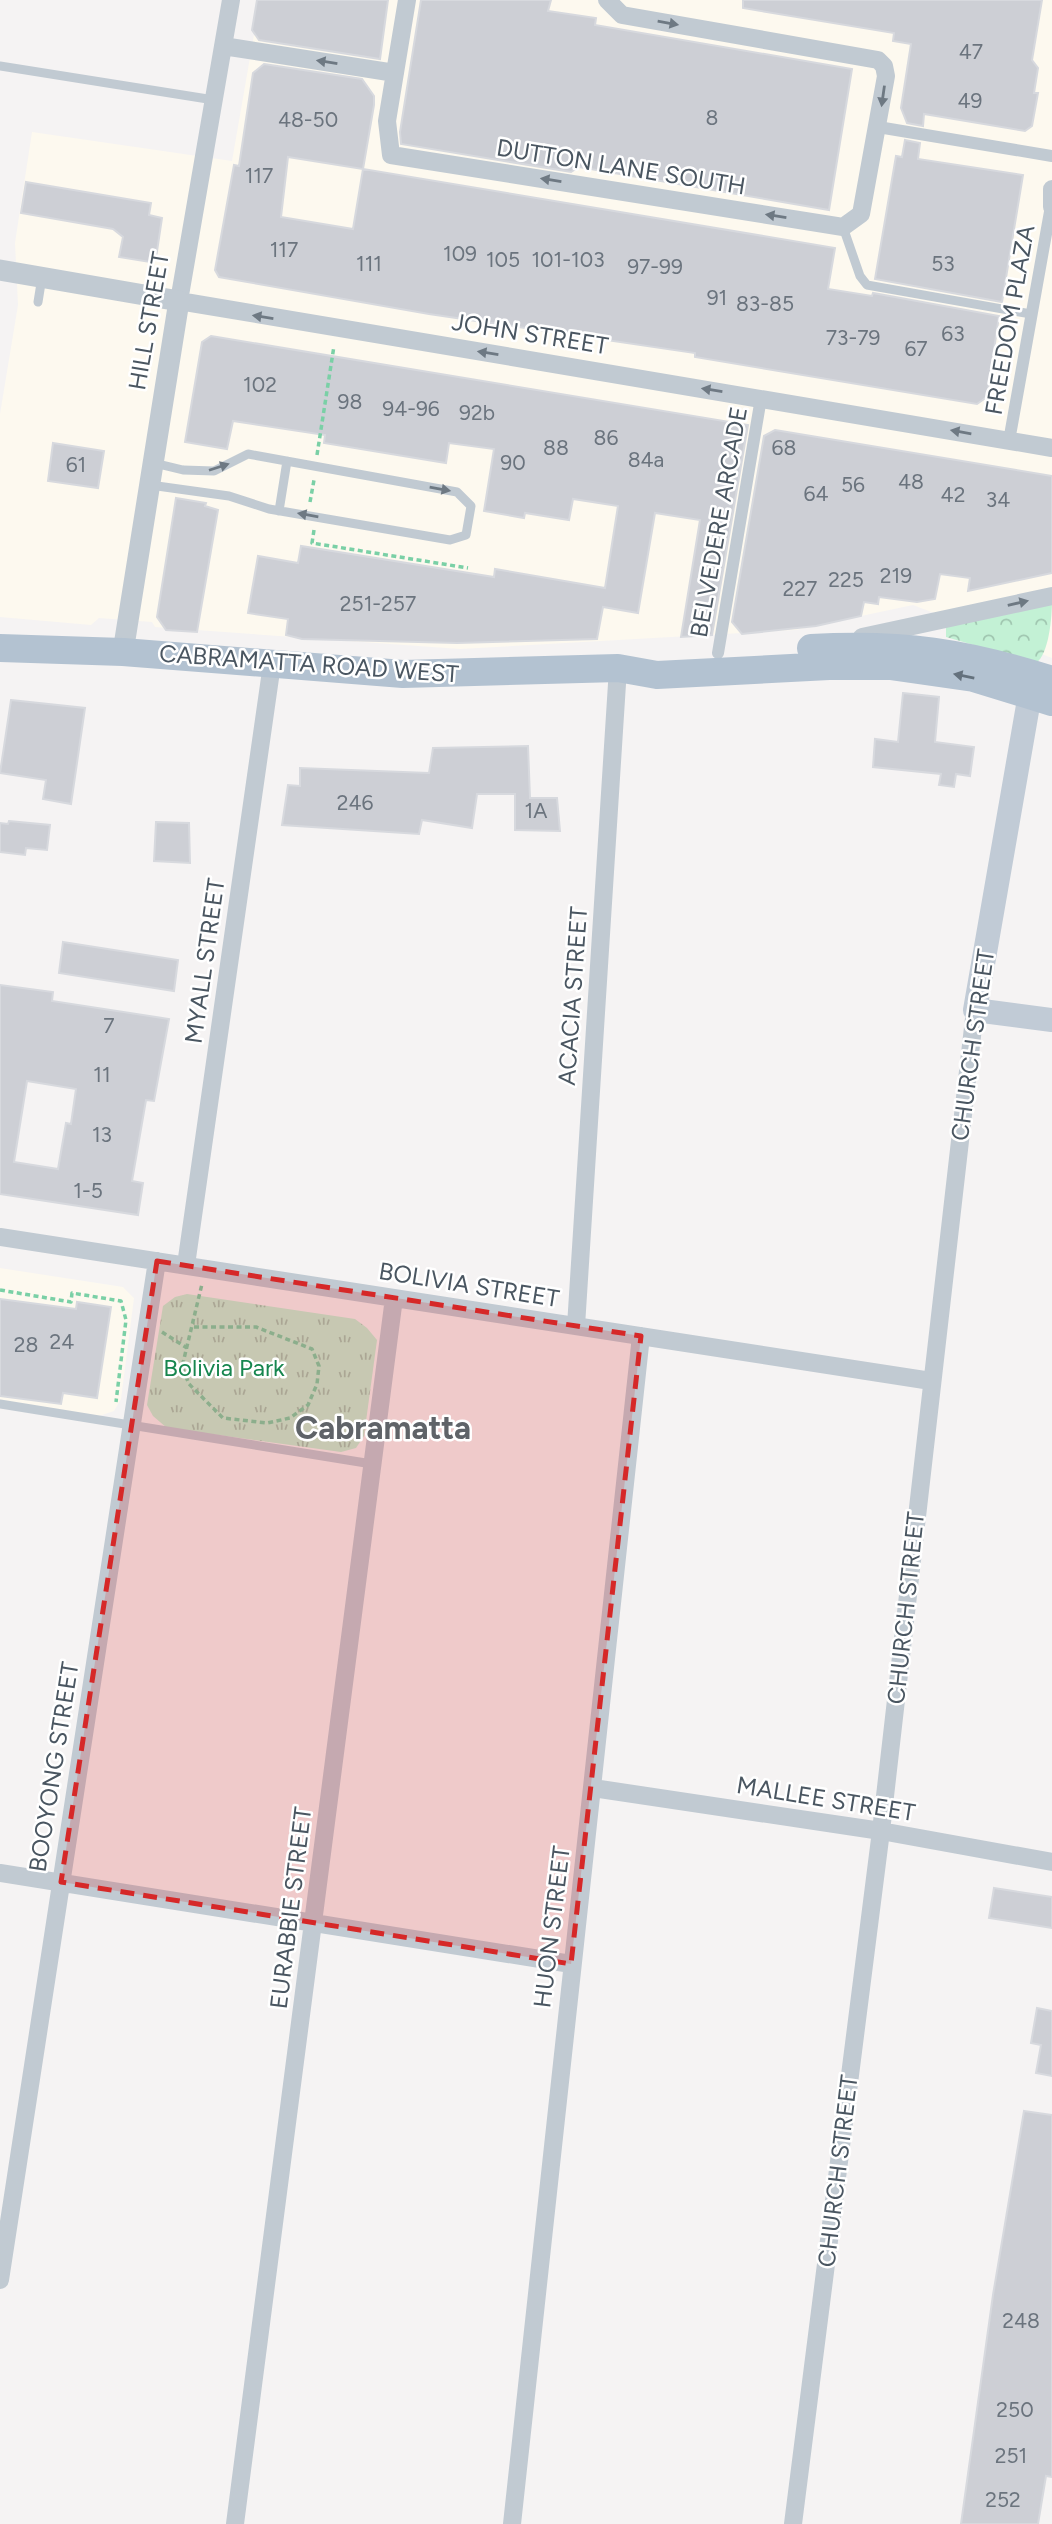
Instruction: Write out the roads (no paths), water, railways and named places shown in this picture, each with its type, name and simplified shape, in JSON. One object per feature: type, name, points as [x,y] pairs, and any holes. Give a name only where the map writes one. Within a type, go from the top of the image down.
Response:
[{"type":"main road","name":"CABRAMATTA ROAD WEST","points":[[618,668],[648,658],[869,645],[919,648],[970,657],[1044,692]]},
{"type":"main road","name":"CABRAMATTA ROAD WEST","points":[[0,648],[123,652],[402,674],[618,668],[657,675],[829,666],[901,667],[1044,692]]},
{"type":"main road","name":"CHURCH STREET","points":[[975,1010],[1044,692]]},
{"type":"main road","points":[[975,1010],[1052,1020]]},
{"type":"street","name":"HILL STREET","points":[[123,652],[148,485],[230,0]]},
{"type":"street","points":[[223,46],[395,72],[407,0]]},
{"type":"street","points":[[607,0],[622,15],[878,60],[884,66],[886,76],[864,206],[861,214],[844,227]]},
{"type":"street","name":"DUTTON LANE SOUTH","points":[[395,72],[387,121],[391,155],[844,227]]},
{"type":"street","points":[[878,127],[1052,156]]},
{"type":"street","points":[[1052,189],[1052,207]]},
{"type":"street","name":"FREEDOM PLAZA","points":[[1009,441],[1052,207]]},
{"type":"street","name":"JOHN STREET","points":[[0,270],[1052,448]]},
{"type":"street","name":"BELVEDERE ARCADE","points":[[718,653],[761,398]]},
{"type":"street","name":"CABRAMATTA ROAD WEST","points":[[807,648],[1052,596]]},
{"type":"street","name":"MYALL STREET","points":[[186,1265],[272,664]]},
{"type":"street","name":"ACACIA STREET","points":[[576,1326],[618,668]]},
{"type":"street","name":"CHURCH STREET","points":[[793,2524],[881,1831],[975,1010]]},
{"type":"street","name":"BOLIVIA STREET","points":[[0,1237],[931,1381]]},
{"type":"street","name":"BOOYONG STREET","points":[[0,2280],[157,1261]]},
{"type":"street","name":"EURABBIE STREET","points":[[235,2524],[394,1298]]},
{"type":"street","name":"HUON STREET","points":[[512,2524],[641,1336]]},
{"type":"street","name":"MALLEE STREET","points":[[593,1788],[881,1831],[1052,1862]]},
{"type":"street","points":[[0,1873],[571,1964]]},
{"type":"lane","points":[[0,66],[214,100]]},
{"type":"lane","points":[[844,227],[860,276],[867,285],[1031,314]]},
{"type":"lane","points":[[38,302],[42,277]]},
{"type":"lane","points":[[148,485],[172,486],[229,496],[279,510],[450,540],[466,535],[471,506],[457,492],[248,454],[214,471],[183,470],[152,463]]},
{"type":"lane","points":[[279,510],[288,461]]},
{"type":"lane","points":[[0,1404],[372,1464]]},
{"type":"district","name":"Cabramatta","points":[[383,1428]]},
{"type":"park label","name":"Bolivia Park","points":[[224,1368]]}]
